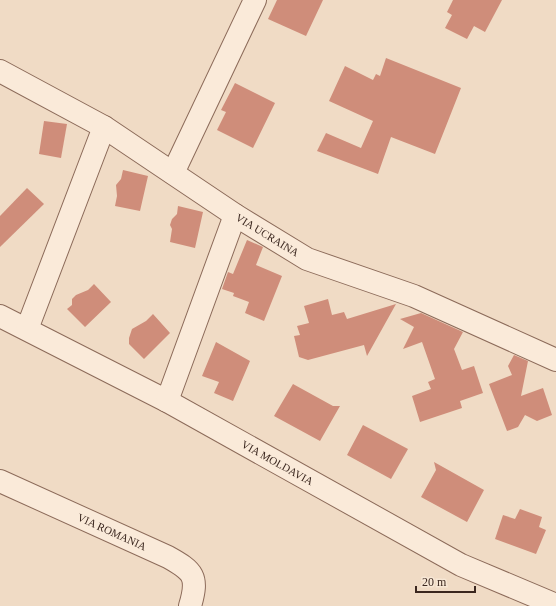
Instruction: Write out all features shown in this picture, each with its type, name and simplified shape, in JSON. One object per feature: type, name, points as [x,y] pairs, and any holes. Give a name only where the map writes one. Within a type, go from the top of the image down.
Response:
[{"type":"street","points":[[173,173],[256,0]]},
{"type":"street","name":"VIA UCRAINA","points":[[0,71],[104,127],[235,215],[307,259],[414,296],[556,360]]},
{"type":"street","points":[[27,329],[104,127]]},
{"type":"street","points":[[167,401],[235,215]]},
{"type":"street","name":"VIA MOLDAVIA","points":[[0,316],[167,401],[461,565],[556,604]]},
{"type":"street","name":"VIA ROMANIA","points":[[0,481],[168,557],[188,568],[194,582],[190,606]]},
{"type":"building","points":[[277,0],[323,0],[306,36],[268,19]]},
{"type":"building","points":[[453,0],[502,0],[485,32],[474,26],[467,39],[445,28],[452,15],[447,12]]},
{"type":"building","points":[[386,58],[461,88],[435,154],[391,137],[378,174],[317,151],[326,133],[361,148],[373,121],[329,101],[345,66],[373,80],[376,74],[380,76]]},
{"type":"building","points":[[235,83],[275,103],[253,148],[217,130],[226,112],[221,110]]},
{"type":"building","points":[[44,121],[67,124],[61,158],[39,154]]},
{"type":"building","points":[[123,170],[148,176],[140,211],[115,206],[117,196],[116,185],[121,179]]},
{"type":"building","points":[[27,188],[44,204],[0,247],[0,216]]},
{"type":"building","points":[[178,206],[203,212],[195,248],[170,242],[172,229],[170,225],[172,219],[177,214]]},
{"type":"building","points":[[247,240],[263,247],[256,265],[282,276],[264,321],[245,313],[249,302],[233,296],[234,293],[222,289],[228,272],[233,274]]},
{"type":"building","points":[[94,284],[111,302],[85,327],[67,309],[72,305],[72,299],[76,295],[88,290]]},
{"type":"building","points":[[328,299],[332,315],[344,312],[347,319],[396,304],[367,356],[364,345],[308,360],[299,357],[294,336],[300,335],[297,326],[309,323],[304,306]]},
{"type":"building","points":[[421,313],[463,332],[454,349],[462,370],[474,366],[483,393],[460,401],[462,408],[420,422],[412,396],[431,389],[428,382],[435,379],[422,342],[403,349],[414,327],[400,319]]},
{"type":"building","points":[[153,314],[170,333],[144,359],[129,344],[129,338],[132,329],[146,321]]},
{"type":"building","points":[[216,342],[250,361],[233,401],[214,393],[219,382],[202,376]]},
{"type":"building","points":[[514,355],[528,361],[521,396],[543,388],[552,415],[537,421],[525,415],[518,427],[507,431],[489,384],[512,375],[508,366]]},
{"type":"building","points":[[293,384],[333,406],[340,406],[320,441],[274,416]]},
{"type":"building","points":[[363,425],[408,449],[391,479],[347,455]]},
{"type":"building","points":[[434,462],[484,490],[467,522],[421,497],[436,470]]},
{"type":"building","points":[[520,509],[542,517],[539,527],[546,530],[536,554],[495,539],[503,515],[515,519]]}]
